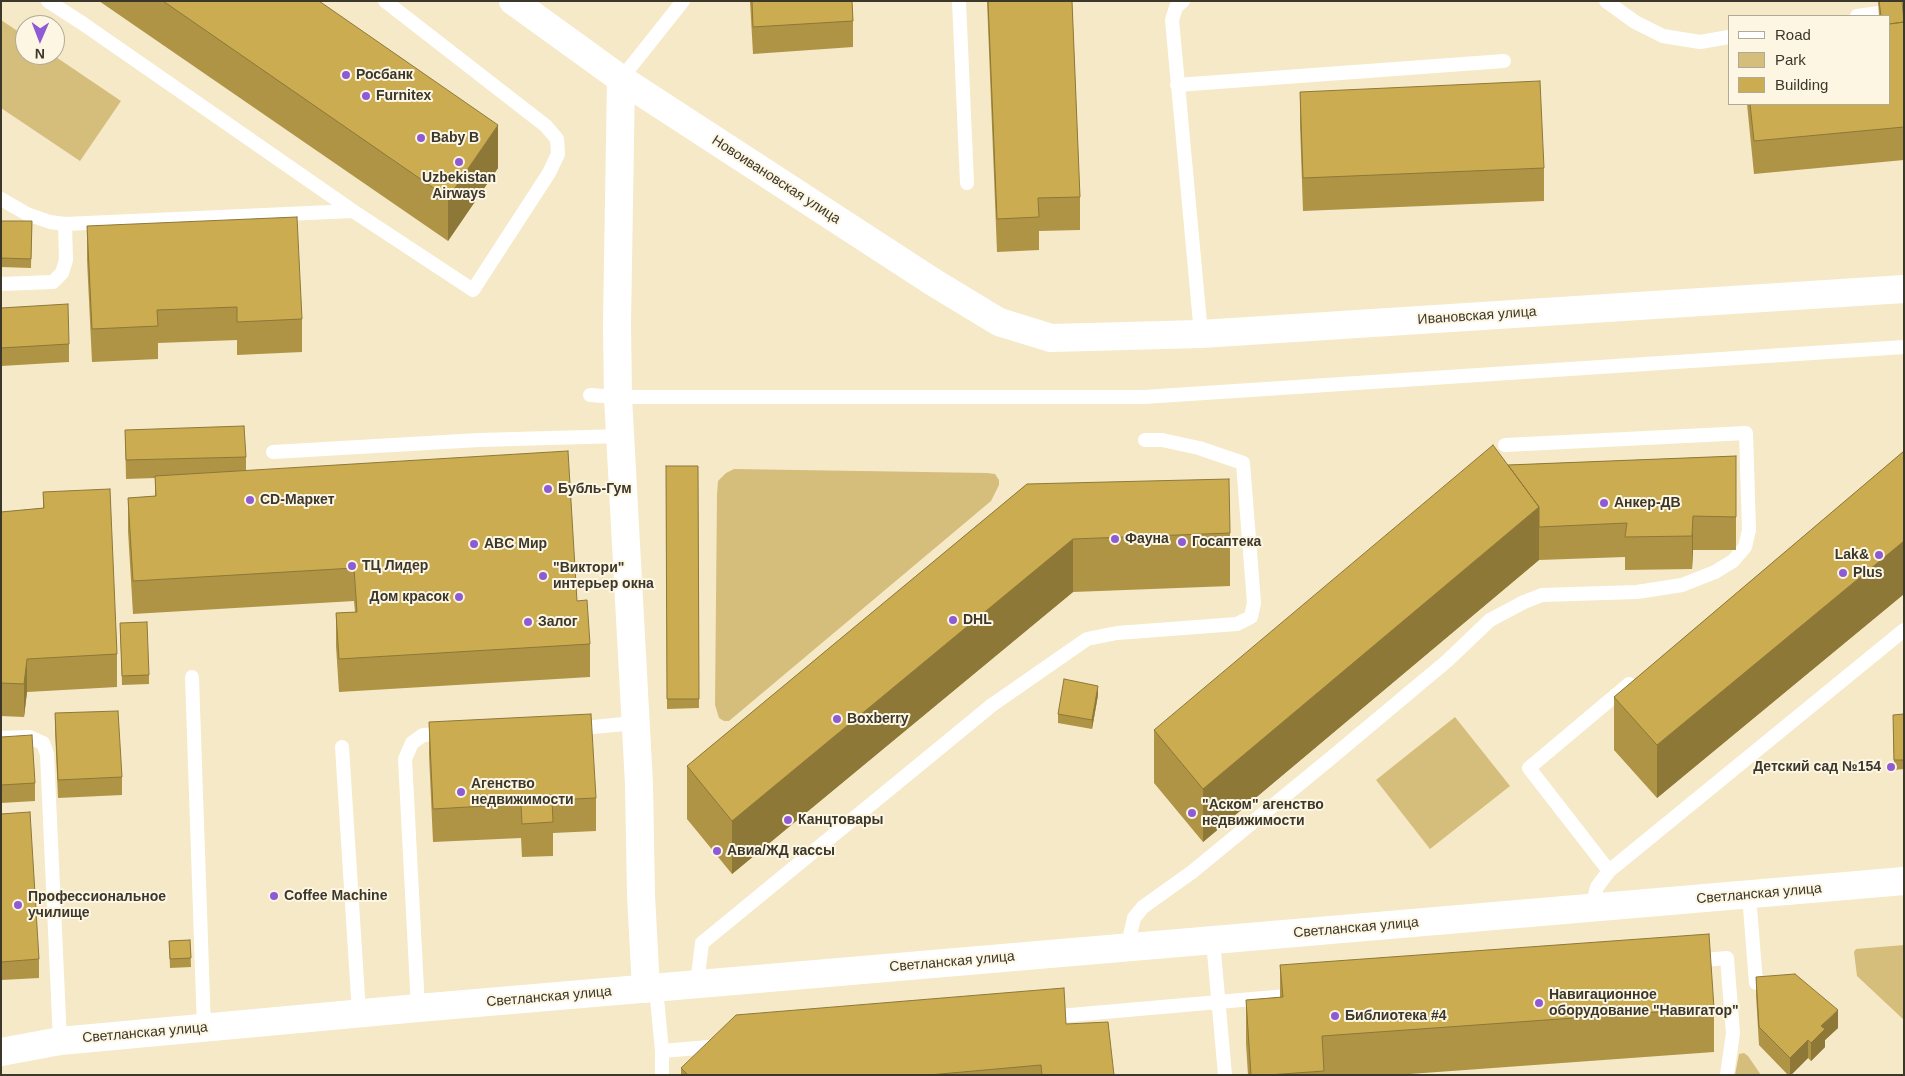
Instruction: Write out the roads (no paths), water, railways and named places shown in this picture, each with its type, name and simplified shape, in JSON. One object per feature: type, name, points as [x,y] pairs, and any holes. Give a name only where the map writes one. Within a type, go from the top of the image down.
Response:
[{"type":"main road","name":"Новоивановская улица","points":[[513,1],[620,79],[941,288],[999,322],[1051,338]]},
{"type":"main road","points":[[620,79],[618,398],[634,722],[639,784],[641,895],[651,988]]},
{"type":"main road","name":"Ивановская улица","points":[[1051,338],[1201,334],[1904,289]]},
{"type":"main road","name":"Светланская улица","points":[[1,1052],[60,1041],[360,1013],[1904,881]]},
{"type":"lane","points":[[48,1],[353,211],[473,290],[549,173],[558,154],[557,139],[546,126],[385,1]]},
{"type":"lane","points":[[620,79],[683,1]]},
{"type":"lane","points":[[959,1],[967,183]]},
{"type":"lane","points":[[1606,1],[1635,22],[1662,36],[1700,42],[1728,37]]},
{"type":"lane","points":[[1177,3],[1172,20],[1201,334]]},
{"type":"lane","points":[[1864,15],[1879,13]]},
{"type":"lane","points":[[1177,85],[1504,61]]},
{"type":"lane","points":[[1,199],[27,214],[50,222],[65,224],[353,211]]},
{"type":"lane","points":[[1,284],[53,282],[62,272],[66,260],[65,224]]},
{"type":"lane","points":[[590,395],[618,398],[1144,397],[1904,347]]},
{"type":"lane","points":[[1127,948],[1134,918],[1143,907],[1192,872],[1331,758],[1447,661],[1490,620],[1542,595],[1637,592],[1682,585],[1715,572],[1733,561],[1745,547],[1749,530],[1746,433],[1505,445]]},
{"type":"lane","points":[[273,452],[479,440],[621,436]]},
{"type":"lane","points":[[697,984],[702,942],[992,706],[1087,639],[1117,633],[1237,624],[1251,617],[1254,603],[1243,462],[1199,448],[1162,440],[1145,440]]},
{"type":"lane","points":[[1592,907],[1596,887],[1609,871],[1904,630]]},
{"type":"lane","points":[[1609,871],[1529,768],[1642,673]]},
{"type":"lane","points":[[192,677],[204,1028]]},
{"type":"lane","points":[[562,729],[592,728],[634,722]]},
{"type":"lane","points":[[418,1008],[405,759],[412,743],[423,734],[463,733]]},
{"type":"lane","points":[[1,738],[29,737],[43,743],[47,754],[60,1041]]},
{"type":"lane","points":[[342,746],[360,1013]]},
{"type":"lane","points":[[1749,895],[1756,983]]},
{"type":"lane","points":[[1213,941],[1225,1075]]},
{"type":"lane","points":[[1677,962],[1727,958],[1733,1033],[1727,1075]]},
{"type":"lane","points":[[651,988],[662,1051],[662,1075]]},
{"type":"lane","points":[[1038,1018],[1315,994]]},
{"type":"lane","points":[[662,1051],[733,1044]]},
{"type":"place","name":"Росбанк","points":[[346,75]]},
{"type":"place","name":"Furnitex","points":[[366,96]]},
{"type":"place","name":"Baby B","points":[[421,138]]},
{"type":"place","name":"Uzbekistan Airways","points":[[459,162]]},
{"type":"place","name":"Бубль-Гум","points":[[548,489]]},
{"type":"place","name":"CD-Маркет","points":[[250,500]]},
{"type":"place","name":"Анкер-ДВ","points":[[1604,503]]},
{"type":"place","name":"Фауна","points":[[1115,539]]},
{"type":"place","name":"Госаптека","points":[[1182,542]]},
{"type":"place","name":"ABC Мир","points":[[474,544]]},
{"type":"place","name":"Lak&","points":[[1879,555]]},
{"type":"place","name":"ТЦ Лидер","points":[[352,566]]},
{"type":"place","name":"Plus","points":[[1843,573]]},
{"type":"place","name":"\"Виктори\" интерьер окна","points":[[543,576]]},
{"type":"place","name":"Дом красок","points":[[459,597]]},
{"type":"place","name":"DHL","points":[[953,620]]},
{"type":"place","name":"Залог","points":[[528,622]]},
{"type":"place","name":"Boxberry","points":[[837,719]]},
{"type":"place","name":"Детский сад №154","points":[[1891,767]]},
{"type":"place","name":"Агенство недвижимости","points":[[461,792]]},
{"type":"place","name":"\"Аском\" агенство недвижимости","points":[[1192,813]]},
{"type":"place","name":"Канцтовары","points":[[788,820]]},
{"type":"place","name":"Авиа/ЖД кассы","points":[[717,851]]},
{"type":"place","name":"Coffee Machine","points":[[274,896]]},
{"type":"place","name":"Профессиональное училище","points":[[18,905]]},
{"type":"place","name":"Навигационное оборудование \"Навигатор\"","points":[[1539,1003]]},
{"type":"place","name":"Библиотека #4","points":[[1335,1016]]}]
